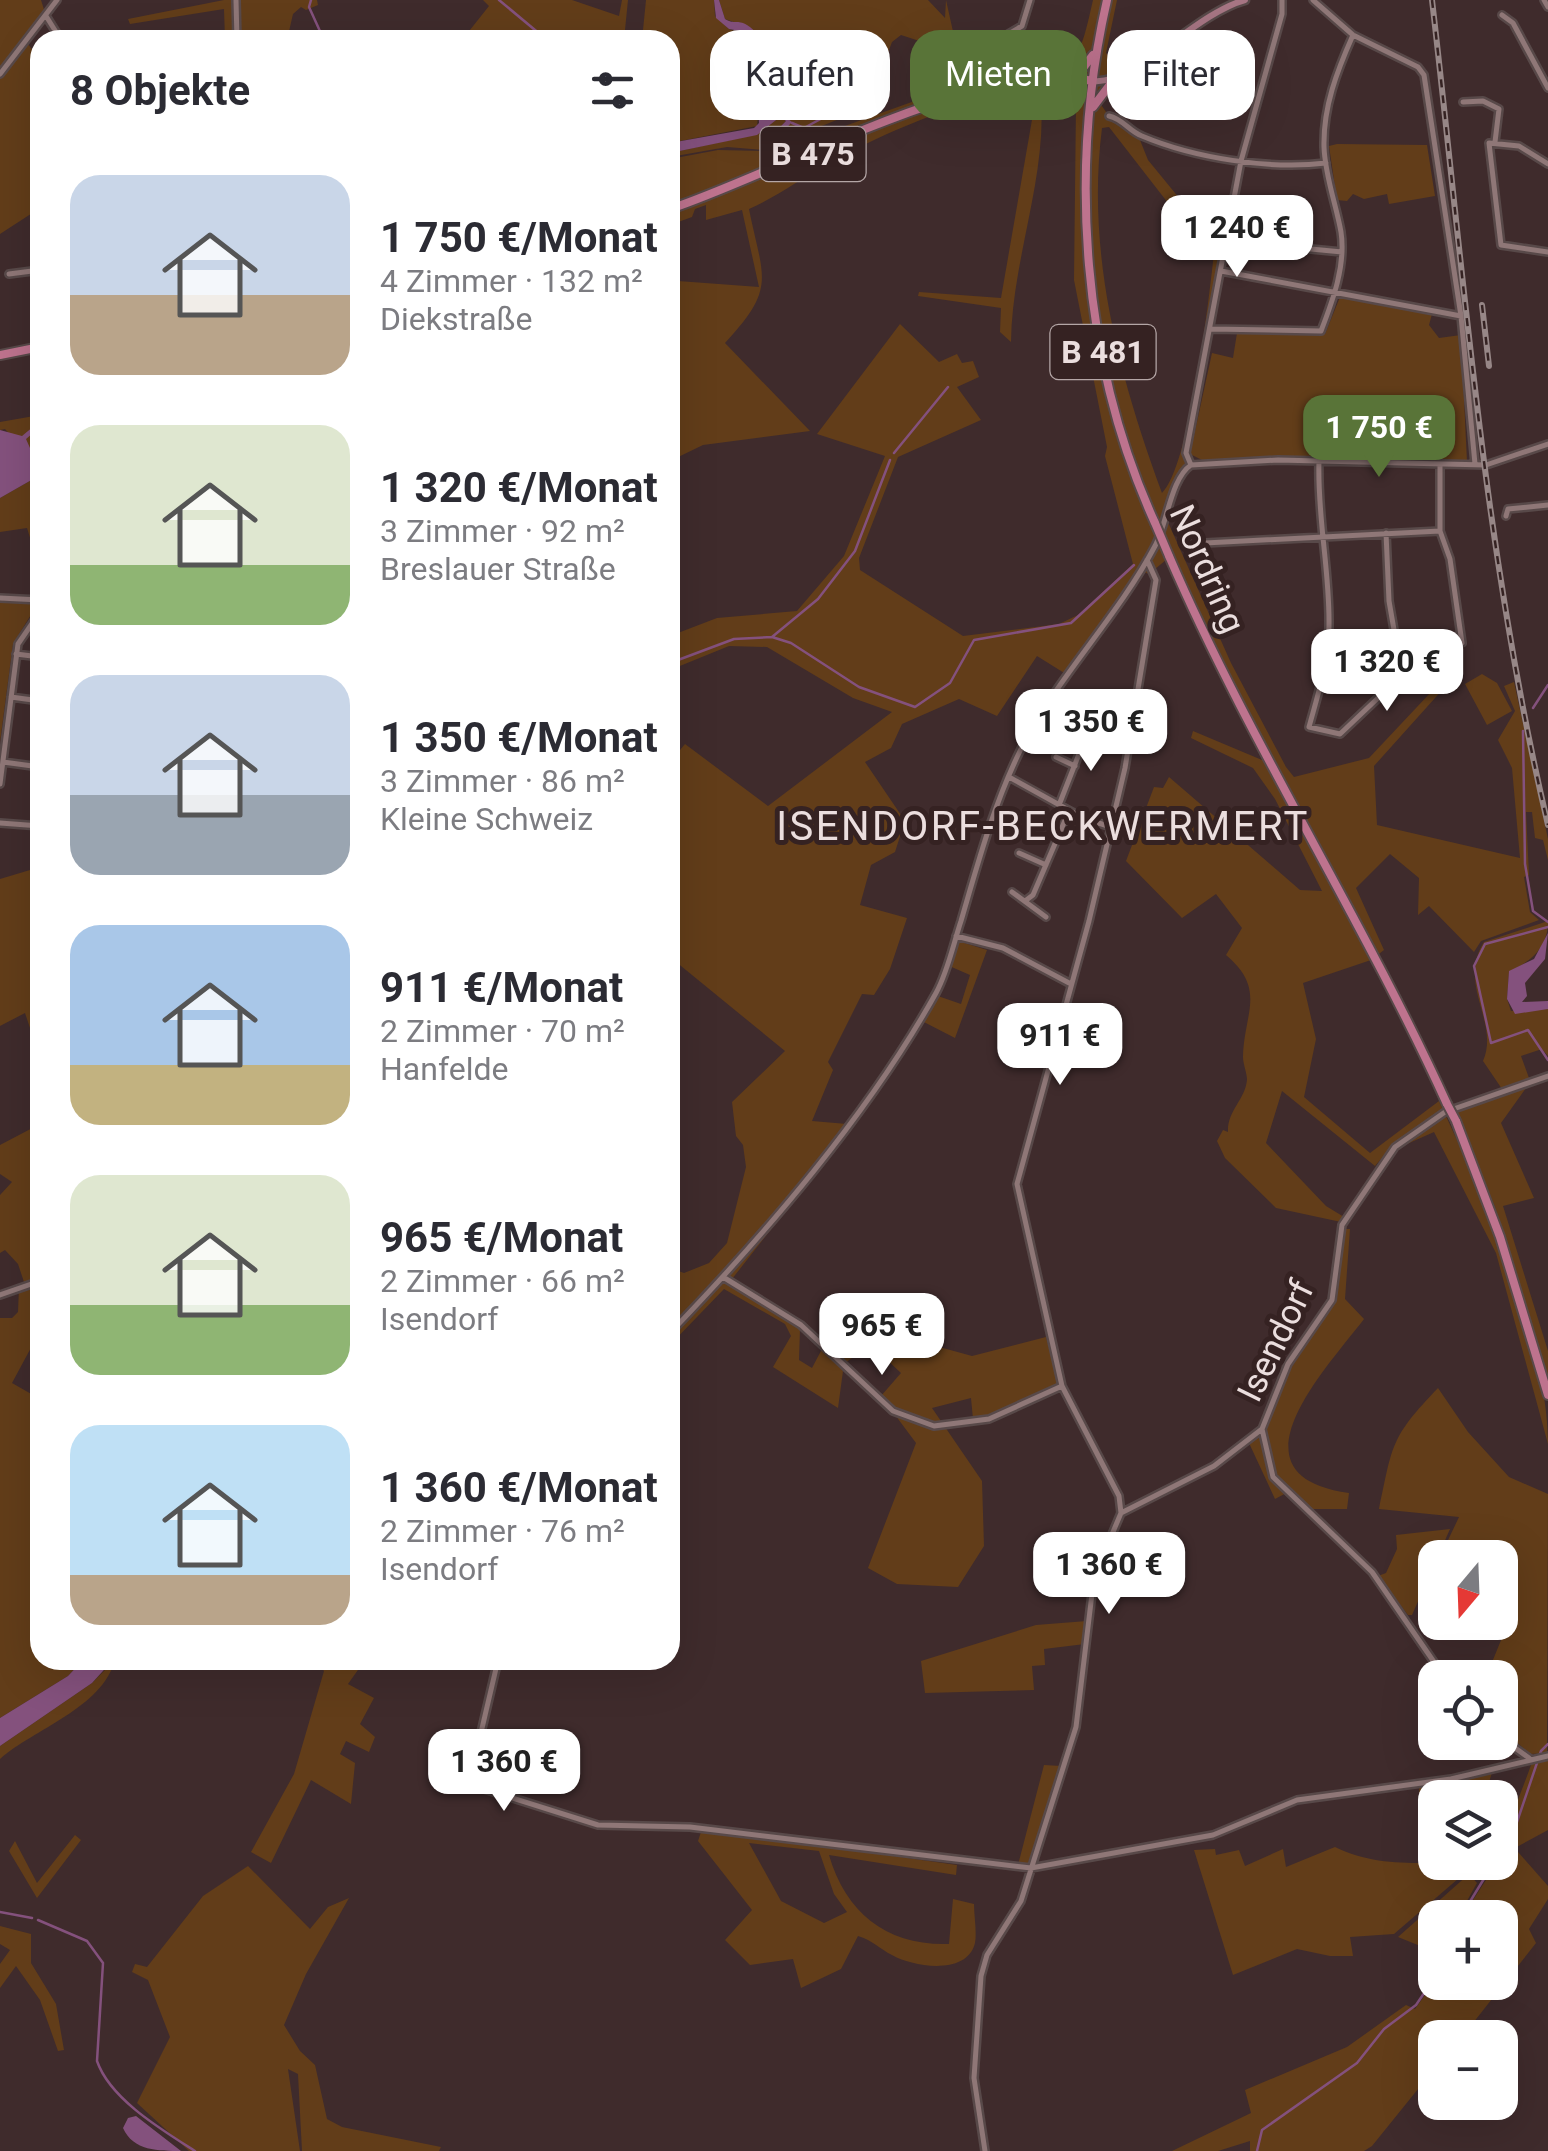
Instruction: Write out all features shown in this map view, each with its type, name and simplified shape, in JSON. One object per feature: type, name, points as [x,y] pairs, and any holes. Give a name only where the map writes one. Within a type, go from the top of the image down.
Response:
[{"type":"main road","name":"Nordring","points":[[1107,0],[1092,81],[1085,174],[1092,295],[1110,384],[1169,556],[1226,677],[1384,971],[1456,1122],[1500,1237],[1548,1395]]},
{"type":"main road","points":[[1185,30],[1210,13],[1245,0]]},
{"type":"main road","name":"B 475","points":[[1087,64],[1096,51]]},
{"type":"main road","name":"B 475","points":[[1087,80],[1092,81]]},
{"type":"main road","points":[[1092,81],[1107,82]]},
{"type":"main road","points":[[1090,110],[1107,88]]},
{"type":"main road","name":"B 475","points":[[680,205],[910,114]]},
{"type":"main road","points":[[0,355],[30,350]]},
{"type":"street","points":[[35,30],[57,0]]},
{"type":"street","points":[[236,0],[237,30]]},
{"type":"street","points":[[1015,30],[1022,26],[1030,0]]},
{"type":"street","points":[[1191,464],[1186,453],[1241,161],[1282,14],[1282,0]]},
{"type":"street","points":[[1314,0],[1327,16],[1353,35],[1418,67],[1424,74],[1462,316],[1475,464]]},
{"type":"street","points":[[1544,0],[1548,8]]},
{"type":"street","points":[[1502,15],[1513,23],[1548,88]]},
{"type":"street","points":[[46,16],[55,30]]},
{"type":"street","points":[[1211,329],[1321,331],[1336,293],[1342,252],[1326,164],[1332,85],[1353,35]]},
{"type":"street","points":[[0,74],[30,36]]},
{"type":"street","points":[[1463,102],[1483,102],[1500,110],[1495,142]]},
{"type":"street","points":[[1115,120],[1144,138],[1241,161],[1285,168],[1326,164]]},
{"type":"street","points":[[1548,164],[1519,146],[1489,144],[1500,245],[1548,252]]},
{"type":"street","points":[[1230,225],[1296,245],[1342,252]]},
{"type":"street","points":[[9,274],[30,271]]},
{"type":"street","points":[[1221,272],[1462,316]]},
{"type":"street","points":[[680,1323],[724,1277],[885,1075],[940,986],[1009,777],[1028,736],[1147,560],[1183,470],[1191,464],[1318,461],[1489,464],[1548,444]]},
{"type":"street","points":[[1318,461],[1320,537],[1330,624],[1310,727],[1340,734],[1431,652],[1462,643],[1450,559],[1440,531],[1440,465]]},
{"type":"street","points":[[1506,516],[1508,509],[1548,504]]},
{"type":"street","points":[[1186,544],[1440,531]]},
{"type":"street","points":[[1386,532],[1389,601],[1402,676]]},
{"type":"street","points":[[985,2151],[974,2078],[976,2010],[987,1955],[1021,1902],[1076,1727],[1094,1577],[1121,1513],[1119,1496],[1062,1386],[1016,1184],[1111,827],[1156,580],[1147,560]]},
{"type":"street","points":[[0,598],[30,600]]},
{"type":"street","points":[[0,784],[16,654],[30,624]]},
{"type":"street","points":[[16,654],[30,656]]},
{"type":"street","points":[[11,697],[30,700]]},
{"type":"street","points":[[1059,805],[1088,731]]},
{"type":"street","points":[[1056,757],[1076,766]]},
{"type":"street","points":[[2,762],[30,766]]},
{"type":"street","points":[[1009,777],[1070,811],[1111,827]]},
{"type":"street","points":[[1025,902],[1033,895],[1070,811]]},
{"type":"street","points":[[0,823],[30,825]]},
{"type":"street","points":[[1019,853],[1046,865]]},
{"type":"street","points":[[1012,892],[1046,917]]},
{"type":"street","points":[[956,936],[1003,948],[1072,984]]},
{"type":"street","name":"Isendorf","points":[[1433,1660],[1372,1572],[1273,1477],[1262,1429],[1288,1364],[1332,1300],[1342,1225],[1395,1147],[1445,1112],[1548,1076]]},
{"type":"street","points":[[724,1277],[801,1325],[893,1411],[934,1426],[990,1419],[1062,1386]]},
{"type":"street","points":[[0,1295],[30,1285]]},
{"type":"street","points":[[1121,1513],[1214,1466],[1262,1429]]},
{"type":"street","points":[[496,1670],[472,1771],[474,1784],[484,1789],[598,1825],[690,1827],[1031,1868],[1213,1835],[1297,1800],[1451,1778],[1546,1756]]},
{"type":"street","points":[[1518,1750],[1531,1758]]},
{"type":"shaded area","points":[[0,0],[41,0],[46,16],[35,30],[30,30],[26,41],[30,47],[30,214],[0,234]]},
{"type":"shaded area","points":[[224,0],[317,0],[318,5],[306,10],[301,7],[293,14],[289,30],[225,30],[224,9],[130,24],[128,19]]},
{"type":"shaded area","points":[[483,0],[572,0],[619,16],[622,0],[628,0],[625,30],[470,30],[489,6]]},
{"type":"shaded area","points":[[646,0],[714,0],[715,16],[732,30],[710,30],[710,120],[758,120],[757,126],[680,141],[680,30],[643,30]]},
{"type":"shaded area","points":[[714,0],[719,0],[725,19],[744,23],[752,30],[729,29],[716,18]]},
{"type":"shaded area","points":[[719,0],[928,0],[945,18],[946,0],[953,30],[910,30],[910,38],[901,35],[890,47],[890,30],[752,30],[725,19]]},
{"type":"shaded area","points":[[1093,0],[1117,0],[1111,30],[1107,30],[1107,96],[1099,102],[1107,120],[1115,120],[1138,135],[1148,160],[1193,215],[1190,242],[1225,250],[1186,453],[1191,465],[1183,470],[1167,520],[1231,663],[1286,767],[1294,777],[1369,758],[1432,691],[1456,678],[1459,682],[1444,688],[1374,766],[1377,825],[1520,858],[1512,768],[1498,740],[1515,711],[1504,686],[1514,682],[1548,839],[1548,860],[1543,840],[1535,838],[1532,812],[1526,812],[1529,875],[1524,877],[1530,912],[1539,920],[1481,941],[1474,952],[1429,906],[1418,915],[1419,878],[1390,854],[1356,888],[1384,950],[1371,960],[1303,983],[1316,1039],[1304,1097],[1370,1153],[1439,1101],[1492,1223],[1525,1315],[1545,1404],[1548,1444],[1496,1253],[1434,1132],[1398,1148],[1393,1145],[1375,1166],[1282,1091],[1266,1143],[1326,1206],[1344,1217],[1341,1222],[1276,1208],[1225,1158],[1217,1141],[1223,1130],[1228,1132],[1247,1080],[1243,1057],[1250,991],[1239,968],[1226,955],[1242,928],[1216,894],[1182,918],[1126,861],[1154,787],[1163,788],[1169,777],[1300,890],[1322,891],[1275,799],[1253,768],[1191,738],[1193,731],[1262,760],[1270,755],[1172,555],[1149,574],[1141,571],[1069,676],[1037,656],[997,716],[959,699],[902,724],[891,748],[865,762],[905,821],[895,852],[871,865],[860,905],[907,918],[890,969],[874,995],[862,994],[828,1062],[833,1070],[812,1121],[847,1124],[872,1092],[877,1095],[728,1284],[800,1329],[799,1360],[812,1368],[822,1349],[843,1371],[838,1408],[773,1367],[791,1336],[785,1324],[724,1289],[680,1335],[680,1272],[709,1263],[727,1243],[746,1167],[743,1145],[736,1136],[732,1102],[785,1051],[680,965],[680,750],[685,744],[768,806],[892,712],[853,698],[767,647],[729,646],[680,666],[680,632],[717,618],[797,611],[844,556],[885,456],[817,434],[900,324],[939,362],[957,354],[962,363],[973,361],[979,377],[957,387],[981,420],[898,457],[859,558],[860,570],[963,636],[1059,624],[1078,615],[1133,564],[1105,456],[1107,447],[1074,280],[1076,120],[1087,120],[1085,30]],"holes":[[[1109,127],[1168,203],[1187,220],[1186,246],[1214,253],[1189,417],[1172,477],[1162,493],[1132,404],[1110,314],[1099,221],[1102,128]]]},
{"type":"shaded area","points":[[910,103],[910,120],[922,120],[829,163],[749,209],[762,281],[753,308],[725,343],[810,431],[703,445],[680,456],[680,281],[759,287],[742,210],[706,220],[706,205],[680,221],[680,157],[718,150],[770,151],[797,139],[764,150],[727,147],[680,155],[680,151],[757,134],[776,120],[786,121],[777,130],[789,123],[787,120],[837,120],[814,129],[817,136],[862,120],[890,120],[890,110]]},
{"type":"shaded area","points":[[776,120],[757,135],[680,151],[680,141],[754,128],[759,123]]},
{"type":"shaded area","points":[[1032,120],[1042,120],[1011,342],[1000,332],[1001,308],[918,296],[919,292],[1001,298]]},
{"type":"shaded area","points":[[786,121],[792,122],[779,136],[777,130]]},
{"type":"shaded area","points":[[1427,145],[1435,196],[1389,204],[1387,194],[1364,199],[1353,194],[1347,201],[1337,200],[1329,146]]},
{"type":"shaded area","points":[[1340,297],[1432,314],[1429,325],[1439,338],[1461,335],[1467,462],[1290,457],[1206,462],[1190,454],[1212,353],[1233,358],[1237,333],[1325,334]]},
{"type":"shaded area","points":[[30,417],[30,457],[5,429],[0,430],[0,422]]},
{"type":"shaded area","points":[[30,429],[26,439],[30,448],[30,481],[0,498],[0,430],[22,436]]},
{"type":"shaded area","points":[[30,481],[30,538],[27,528],[0,532],[0,498]]},
{"type":"shaded area","points":[[0,598],[30,600],[30,616],[13,644],[0,742]]},
{"type":"shaded area","points":[[1482,674],[1497,683],[1512,711],[1487,725],[1465,684]]},
{"type":"shaded area","points":[[30,870],[30,1028],[25,1013],[0,1026],[0,879]]},
{"type":"shaded area","points":[[1548,921],[1545,939],[1537,952],[1509,972],[1507,999],[1511,1011],[1548,1009],[1548,1056],[1542,1049],[1521,1056],[1529,1078],[1502,1089],[1483,1061],[1487,1032],[1476,988],[1477,958],[1484,942]]},
{"type":"shaded area","points":[[1548,933],[1545,959],[1525,983],[1527,996],[1522,1002],[1548,1001],[1548,1009],[1515,1014],[1507,999],[1509,971],[1534,959]]},
{"type":"shaded area","points":[[955,940],[987,950],[955,1038],[920,1020],[935,995],[961,1004],[970,975],[947,965]]},
{"type":"shaded area","points":[[1526,1088],[1501,1123],[1534,1198],[1503,1206],[1548,1351],[1548,1381],[1495,1207],[1456,1109]]},
{"type":"shaded area","points":[[30,1129],[30,1350],[12,1383],[30,1393],[30,1670],[74,1670],[0,1718],[0,1318],[12,1318],[18,1312],[19,1288],[25,1285],[18,1264],[5,1250],[0,1253],[0,1195],[12,1182],[0,1174],[0,1145]]},
{"type":"shaded area","points":[[1345,1229],[1350,1229],[1345,1299],[1364,1319],[1309,1392],[1295,1419],[1289,1444],[1293,1466],[1312,1483],[1349,1493],[1347,1509],[1309,1509],[1290,1491],[1275,1499],[1249,1443],[1265,1431],[1291,1368],[1335,1302]]},
{"type":"shaded area","points":[[896,1335],[972,1356],[1046,1337],[1059,1385],[996,1415],[973,1419],[971,1398],[932,1408],[982,1481],[984,1546],[958,1587],[897,1584],[868,1568],[916,1443],[881,1396],[901,1373],[870,1344],[844,1364],[837,1358],[870,1340]]},
{"type":"shaded area","points":[[1438,1388],[1468,1432],[1509,1477],[1548,1494],[1547,1753],[1530,1754],[1518,1743],[1518,1660],[1493,1660],[1501,1640],[1518,1640],[1518,1540],[1448,1540],[1459,1517],[1379,1509],[1396,1443],[1410,1419]]},
{"type":"shaded area","points":[[1450,1529],[1445,1540],[1418,1540],[1418,1601],[1412,1615],[1408,1615],[1378,1576],[1386,1573],[1397,1549],[1396,1535]]},
{"type":"shaded area","points":[[1087,1621],[1085,1644],[1044,1649],[1045,1665],[1032,1666],[1034,1690],[925,1693],[921,1661],[1036,1625]]},
{"type":"shaded area","points":[[74,1670],[104,1670],[92,1683],[0,1746],[0,1718]]},
{"type":"shaded area","points":[[105,1670],[111,1670],[82,1705],[0,1759],[0,1746]]},
{"type":"shaded area","points":[[358,1670],[348,1684],[374,1698],[360,1724],[375,1737],[369,1752],[346,1741],[340,1754],[355,1763],[351,1804],[311,1780],[271,1863],[251,1852],[294,1774],[324,1671]]},
{"type":"shaded area","points":[[1548,1761],[1548,1830],[1518,1846],[1518,1800],[1532,1762]]},
{"type":"shaded area","points":[[1044,1765],[1061,1766],[1027,1866],[1018,1865]]},
{"type":"shaded area","points":[[1492,1772],[1490,1780],[1453,1780]]},
{"type":"shaded area","points":[[702,1829],[957,1865],[956,1875],[829,1855],[846,1894],[872,1922],[907,1939],[949,1944],[953,1899],[974,1904],[975,1943],[962,1960],[938,1966],[901,1959],[858,1936],[841,1969],[801,1988],[793,1959],[750,1965],[725,1940],[752,1910],[698,1841]],"holes":[[[749,1843],[819,1851],[834,1894],[847,1912],[824,1923],[781,1901]]]},
{"type":"shaded area","points":[[75,1835],[81,1840],[37,1898],[9,1851],[15,1841],[37,1883]]},
{"type":"shaded area","points":[[1335,1847],[1367,1858],[1418,1863],[1418,1880],[1457,1880],[1433,1900],[1418,1900],[1418,1913],[1394,1934],[1350,1937],[1353,1956],[1297,1949],[1233,1975],[1194,1850],[1215,1849],[1216,1855],[1239,1850],[1245,1866],[1283,1849],[1286,1867]]},
{"type":"shaded area","points":[[1518,1852],[1548,1886],[1548,1899],[1529,1929],[1536,1943],[1518,1966],[1518,1900],[1473,1900],[1486,1880],[1518,1880]]},
{"type":"shaded area","points":[[248,1866],[310,1929],[328,1907],[349,1898],[306,1974],[284,2025],[300,2051],[315,2065],[327,2119],[342,2127],[441,2147],[439,2151],[302,2151],[298,2074],[288,2069],[300,2151],[189,2151],[137,2103],[170,2037],[148,1980],[132,1972],[135,1964],[147,1967],[203,1896]]},
{"type":"shaded area","points":[[1462,1880],[1477,1883],[1468,1900],[1440,1900]]},
{"type":"shaded area","points":[[1418,1919],[1418,1945],[1398,1937]]},
{"type":"shaded area","points":[[0,1926],[31,1934],[31,1963],[56,2004],[64,2050],[58,2051],[40,2000],[16,1966],[0,1988],[0,1964],[10,1950],[0,1944]]},
{"type":"shaded area","points":[[1421,2000],[1491,2000],[1475,2020],[1418,2020],[1418,2089],[1364,2151],[1250,2151],[1250,2141],[1218,2151],[1172,2151],[1251,2113],[1245,2090],[1347,2047],[1406,2005],[1415,2009]]},
{"type":"shaded area","points":[[136,2116],[181,2151],[156,2150],[133,2141],[123,2128],[128,2118]]},
{"type":"waterway","points":[[311,0],[309,7],[319,30]]},
{"type":"waterway","points":[[499,0],[535,30]]},
{"type":"waterway","points":[[792,123],[804,128],[819,120]]},
{"type":"waterway","points":[[894,453],[948,387]]},
{"type":"waterway","points":[[680,659],[734,639],[772,637],[818,599],[855,551],[890,460]]},
{"type":"waterway","points":[[772,637],[791,643],[859,687],[915,707],[950,683],[974,640],[1071,623],[1134,565]]},
{"type":"waterway","points":[[1533,708],[1548,685]]},
{"type":"waterway","points":[[1523,731],[1525,864],[1533,911],[1548,922]]},
{"type":"waterway","points":[[1548,927],[1485,944],[1474,966],[1491,1043],[1528,1030],[1548,1060]]},
{"type":"waterway","points":[[1518,1819],[1541,1751],[1548,1744]]},
{"type":"waterway","points":[[1471,1900],[1483,1880]]},
{"type":"waterway","points":[[0,1912],[32,1918]]},
{"type":"waterway","points":[[38,1920],[87,1941],[103,1963],[97,2061],[104,2075],[138,2112],[195,2151]]},
{"type":"waterway","points":[[1257,2151],[1262,2130],[1357,2063],[1384,2029],[1419,2000]]},
{"type":"railway","points":[[1432,0],[1492,518],[1507,621],[1548,825]]},
{"type":"railway","points":[[1482,305],[1489,366]]},
{"type":"district","name":"ISENDORF-BECKWERMERT","points":[[1043,826]]}]
